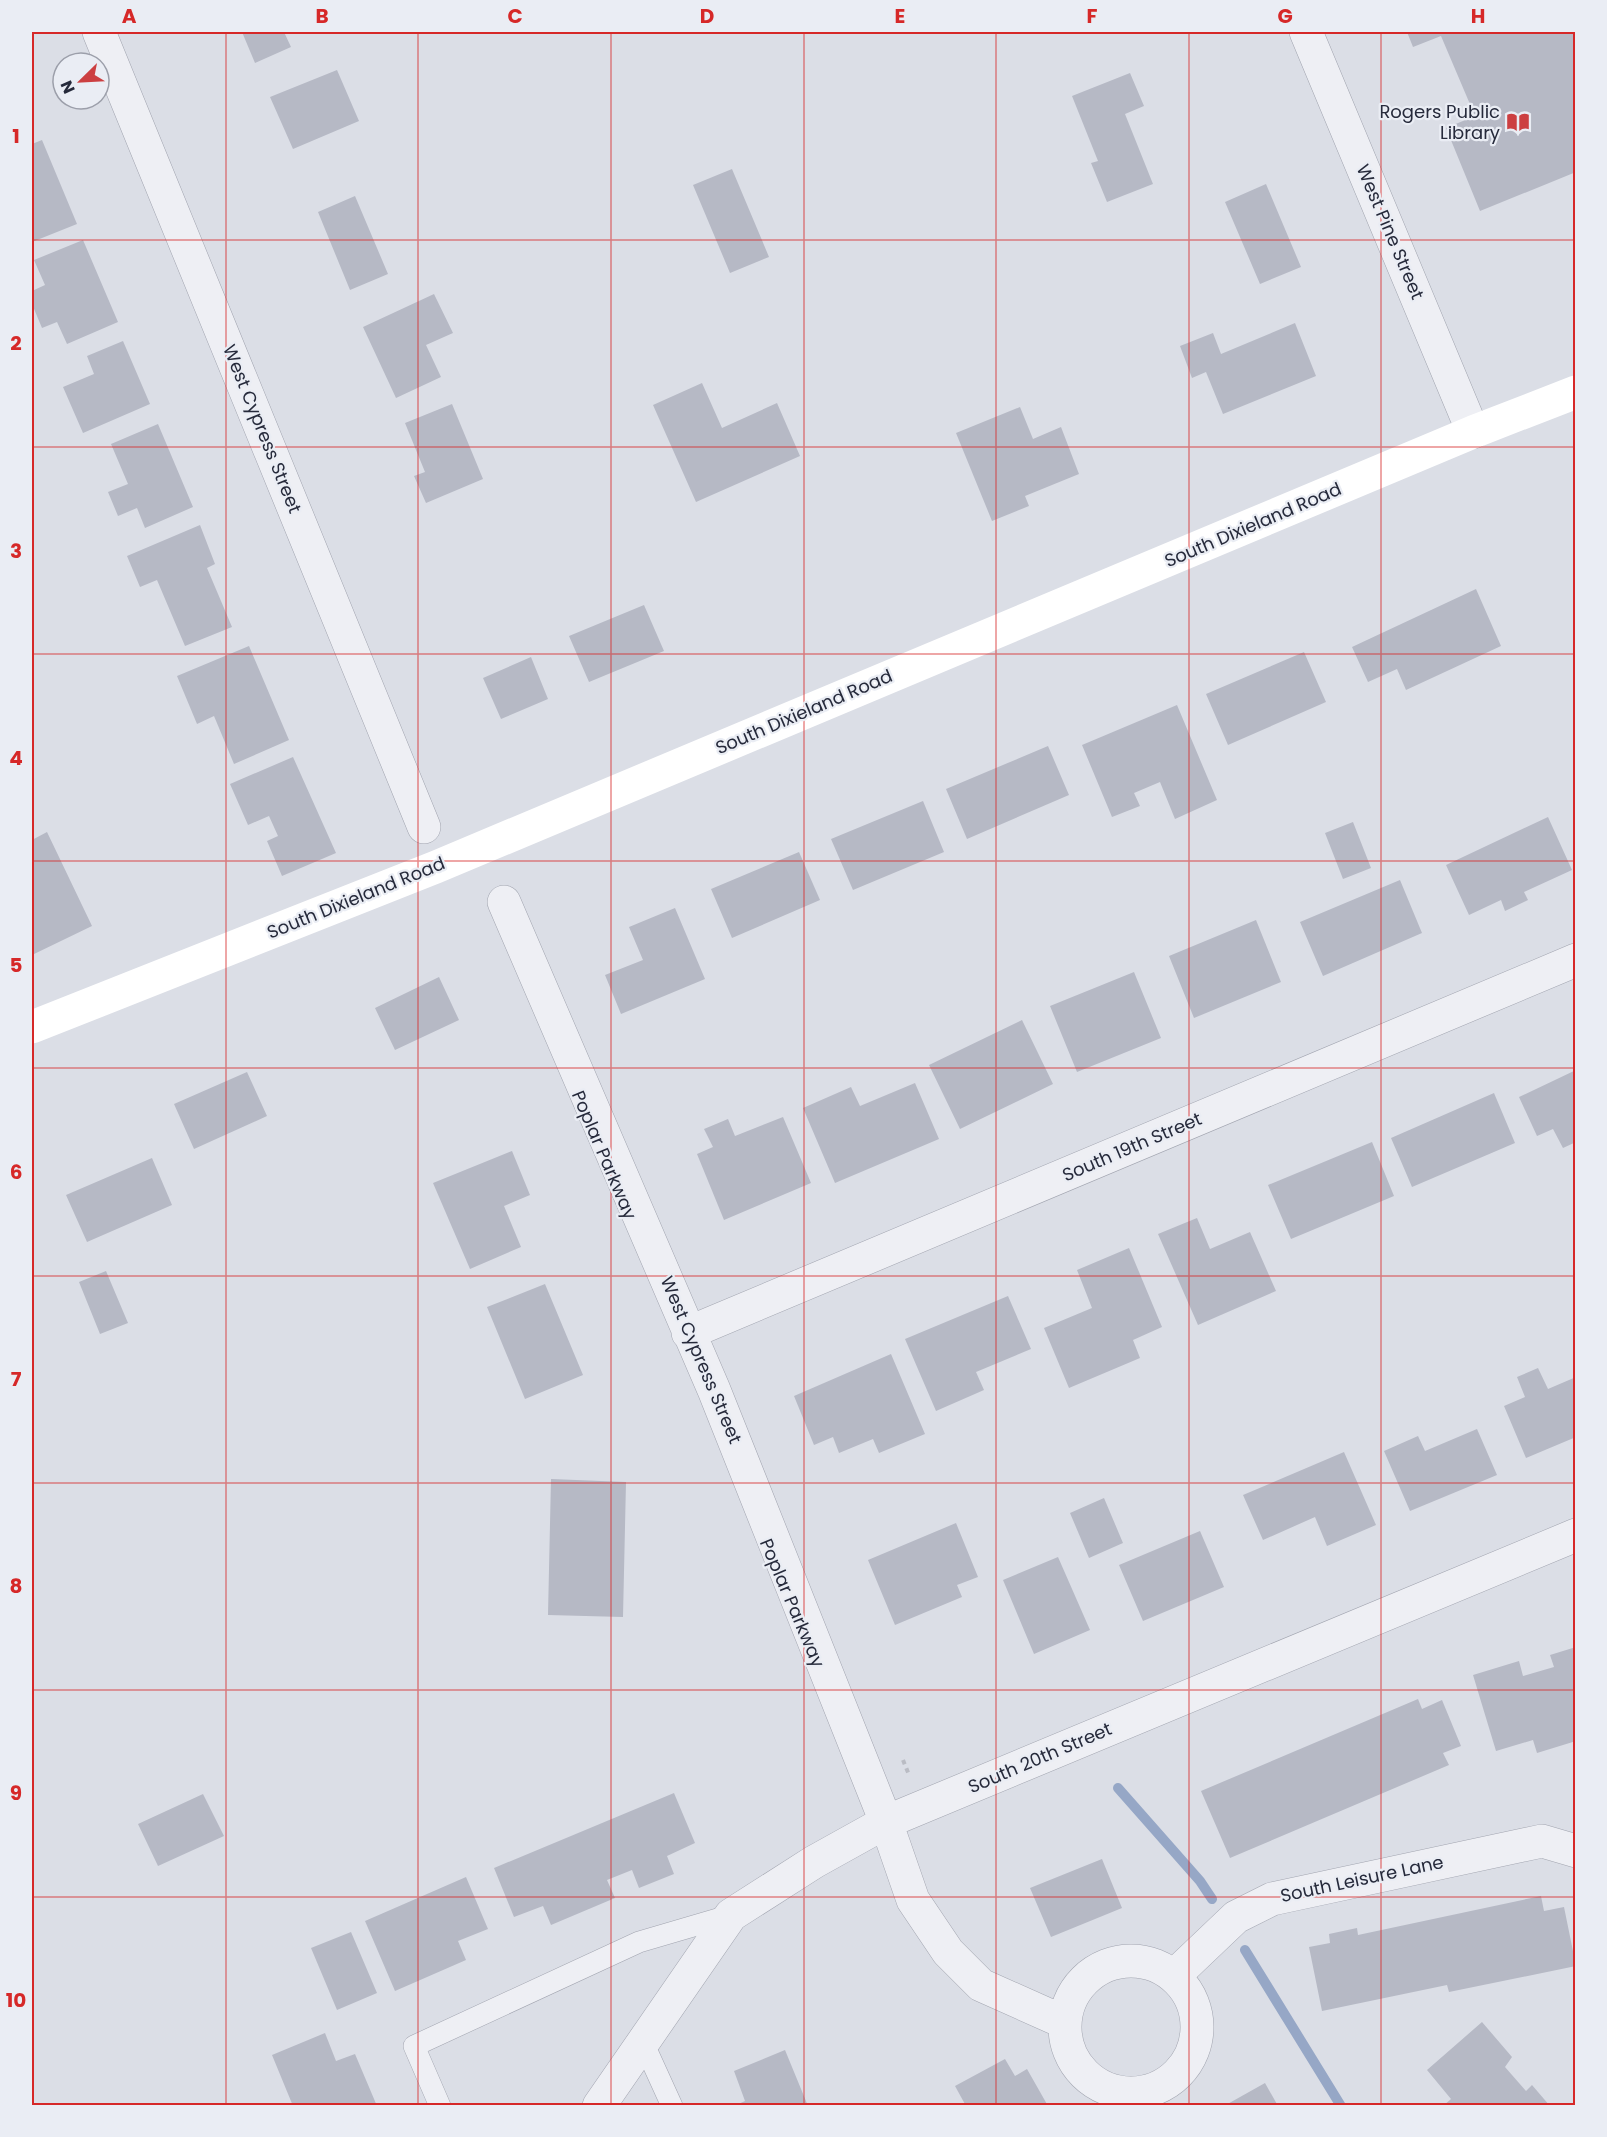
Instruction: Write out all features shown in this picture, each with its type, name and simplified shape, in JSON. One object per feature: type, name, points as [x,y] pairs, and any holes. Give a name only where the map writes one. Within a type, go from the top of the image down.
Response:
[{"type":"main road","name":"South Dixieland Road","points":[[32,1028],[436,867],[1473,432],[1575,392]]},
{"type":"street","name":"West Cypress Street","points":[[99,32],[424,827]]},
{"type":"street","name":"West Pine Street","points":[[1306,32],[1473,432]]},
{"type":"street","name":"West Cypress Street","points":[[504,902],[714,1390],[886,1822],[913,1900],[948,1952],[981,1985],[1064,2022]]},
{"type":"street","name":"South 19th Street","points":[[688,1333],[1575,960]]},
{"type":"street","name":"South 20th Street","points":[[599,2106],[642,2040],[731,1915],[814,1862],[886,1822],[1575,1535]]},
{"type":"street","name":"South Leisure Lane","points":[[1174,1976],[1236,1917],[1272,1899],[1542,1841],[1575,1851]]},
{"type":"street","points":[[1136,1960],[1156,1965],[1174,1976],[1189,1994],[1197,2016],[1197,2039],[1189,2060],[1174,2078],[1135,2100],[1091,2081],[1076,2064],[1066,2044],[1064,2022],[1069,2001],[1080,1984],[1096,1970],[1115,1962],[1136,1960]]},
{"type":"lane","points":[[440,2106],[414,2046],[639,1942],[731,1915]]},
{"type":"lane","points":[[642,2040],[672,2106]]},
{"type":"building","points":[[242,32],[284,32],[291,47],[255,63]]},
{"type":"building","name":"Rogers Public Library","points":[[1407,32],[1576,32],[1576,172],[1480,211],[1446,128],[1475,116],[1441,36],[1413,47]]},
{"type":"building","points":[[337,70],[359,121],[293,149],[270,97]]},
{"type":"building","points":[[1130,73],[1144,106],[1125,114],[1153,184],[1107,202],[1091,163],[1098,161],[1072,96]]},
{"type":"building","points":[[42,140],[77,224],[32,242],[32,144]]},
{"type":"building","points":[[732,169],[769,257],[730,273],[693,185]]},
{"type":"building","points":[[1266,184],[1301,267],[1260,284],[1225,202]]},
{"type":"building","points":[[355,196],[388,274],[350,290],[318,212]]},
{"type":"building","points":[[83,240],[118,322],[67,344],[57,322],[42,328],[32,304],[32,291],[45,285],[34,260]]},
{"type":"building","points":[[434,294],[453,333],[426,345],[441,377],[396,398],[363,327]]},
{"type":"building","points":[[1295,323],[1316,376],[1223,414],[1206,372],[1192,378],[1180,346],[1213,333],[1221,354]]},
{"type":"building","points":[[123,341],[150,404],[83,433],[63,387],[94,374],[87,356]]},
{"type":"building","points":[[702,383],[722,428],[777,403],[800,456],[696,502],[653,405]]},
{"type":"building","points":[[452,404],[483,479],[426,503],[414,476],[425,472],[405,423]]},
{"type":"building","points":[[1020,407],[1033,439],[1061,427],[1079,474],[1025,496],[1029,506],[992,521],[956,433]]},
{"type":"building","points":[[158,424],[193,507],[145,528],[137,508],[118,516],[108,492],[128,484],[111,444]]},
{"type":"building","points":[[200,525],[215,564],[207,568],[232,627],[185,646],[157,580],[140,587],[127,556]]},
{"type":"building","points":[[1476,589],[1501,646],[1406,690],[1397,669],[1368,682],[1352,647]]},
{"type":"building","points":[[644,605],[664,651],[589,682],[569,636]]},
{"type":"building","points":[[249,646],[289,740],[234,764],[214,716],[197,724],[177,676]]},
{"type":"building","points":[[1304,652],[1326,702],[1228,745],[1206,694]]},
{"type":"building","points":[[531,657],[548,699],[501,719],[483,678]]},
{"type":"building","points":[[1177,705],[1217,800],[1175,819],[1160,782],[1134,793],[1140,806],[1112,817],[1082,745]]},
{"type":"building","points":[[1048,746],[1069,795],[967,839],[946,789]]},
{"type":"building","points":[[293,757],[336,853],[282,876],[267,841],[278,836],[269,816],[248,825],[230,784]]},
{"type":"building","points":[[923,801],[944,852],[853,890],[831,839]]},
{"type":"building","points":[[1548,817],[1572,870],[1524,892],[1528,900],[1505,911],[1501,900],[1469,915],[1446,865]]},
{"type":"building","points":[[1353,822],[1371,868],[1343,879],[1325,833]]},
{"type":"building","points":[[47,832],[92,926],[32,955],[32,840]]},
{"type":"building","points":[[799,852],[820,900],[732,938],[711,889]]},
{"type":"building","points":[[1400,880],[1422,933],[1323,976],[1300,922]]},
{"type":"building","points":[[675,908],[705,979],[621,1014],[605,975],[643,960],[629,927]]},
{"type":"building","points":[[1256,920],[1281,982],[1194,1018],[1169,956]]},
{"type":"building","points":[[1134,972],[1161,1038],[1077,1072],[1050,1006]]},
{"type":"building","points":[[439,977],[459,1020],[395,1050],[375,1008]]},
{"type":"building","points":[[1022,1020],[1053,1084],[960,1129],[929,1065]]},
{"type":"building","points":[[1576,1070],[1576,1142],[1563,1148],[1553,1129],[1537,1136],[1519,1097]]},
{"type":"building","points":[[247,1072],[267,1116],[194,1149],[174,1104]]},
{"type":"building","points":[[915,1083],[939,1139],[835,1183],[803,1108],[851,1087],[860,1106]]},
{"type":"building","points":[[1494,1093],[1515,1143],[1412,1187],[1391,1138]]},
{"type":"building","points":[[783,1117],[811,1183],[724,1220],[697,1154],[713,1147],[704,1129],[728,1119],[735,1136]]},
{"type":"building","points":[[1372,1142],[1394,1196],[1291,1239],[1268,1185]]},
{"type":"building","points":[[512,1151],[530,1195],[504,1206],[521,1247],[470,1269],[433,1183]]},
{"type":"building","points":[[152,1158],[172,1205],[87,1242],[66,1195]]},
{"type":"building","points":[[1197,1218],[1210,1249],[1250,1232],[1276,1291],[1198,1325],[1158,1234]]},
{"type":"building","points":[[1129,1248],[1162,1327],[1133,1340],[1140,1358],[1069,1388],[1044,1328],[1092,1308],[1077,1270]]},
{"type":"building","points":[[106,1271],[128,1323],[100,1334],[79,1282]]},
{"type":"building","points":[[545,1284],[583,1375],[525,1399],[487,1307]]},
{"type":"building","points":[[1008,1296],[1031,1349],[976,1372],[984,1390],[936,1411],[905,1339]]},
{"type":"building","points":[[891,1354],[925,1434],[879,1453],[873,1439],[839,1453],[833,1437],[814,1445],[794,1396]]},
{"type":"building","points":[[1538,1368],[1548,1389],[1576,1377],[1576,1437],[1526,1458],[1504,1406],[1525,1397],[1517,1377]]},
{"type":"building","points":[[1477,1429],[1497,1475],[1410,1511],[1384,1451],[1418,1436],[1425,1451]]},
{"type":"building","points":[[1344,1452],[1376,1525],[1327,1546],[1315,1517],[1263,1540],[1243,1495]]},
{"type":"building","points":[[551,1479],[626,1482],[623,1617],[548,1615]]},
{"type":"building","points":[[1104,1498],[1123,1543],[1089,1558],[1070,1513]]},
{"type":"building","points":[[956,1523],[978,1577],[957,1585],[962,1597],[895,1625],[868,1560]]},
{"type":"building","points":[[1200,1531],[1224,1587],[1143,1621],[1119,1565]]},
{"type":"building","points":[[1058,1557],[1090,1630],[1034,1654],[1003,1580]]},
{"type":"building","points":[[1576,1647],[1576,1741],[1537,1753],[1533,1740],[1496,1751],[1473,1675],[1519,1661],[1523,1676],[1554,1667],[1550,1655]]},
{"type":"building","points":[[1418,1699],[1422,1709],[1442,1700],[1461,1746],[1443,1753],[1449,1765],[1230,1858],[1201,1791]]},
{"type":"building","points":[[674,1793],[695,1843],[667,1856],[674,1874],[639,1888],[632,1870],[607,1880],[615,1898],[551,1925],[543,1906],[514,1917],[494,1868]]},
{"type":"building","points":[[203,1794],[224,1836],[158,1866],[138,1824]]},
{"type":"building","points":[[1102,1859],[1122,1908],[1051,1937],[1030,1888]]},
{"type":"building","points":[[466,1877],[488,1929],[458,1941],[466,1960],[395,1991],[365,1921]]},
{"type":"building","points":[[1541,1896],[1544,1911],[1564,1907],[1576,1966],[1449,1992],[1447,1985],[1322,2011],[1309,1947],[1330,1943],[1329,1934],[1357,1928],[1358,1935]]},
{"type":"building","points":[[351,1932],[377,1993],[337,2010],[311,1948]]},
{"type":"building","points":[[1482,2022],[1512,2057],[1505,2067],[1526,2091],[1532,2085],[1550,2106],[1443,2106],[1451,2099],[1427,2070]]},
{"type":"building","points":[[325,2033],[336,2061],[355,2054],[377,2106],[293,2106],[272,2055]]},
{"type":"building","points":[[785,2050],[808,2106],[734,2106],[745,2101],[734,2071]]},
{"type":"building","points":[[1005,2059],[1015,2076],[1027,2069],[1048,2106],[966,2106],[955,2086]]},
{"type":"building","points":[[1265,2083],[1278,2106],[1224,2106]]},
{"type":"waterway","points":[[1118,1788],[1200,1881],[1212,1899]]},
{"type":"waterway","points":[[1245,1950],[1341,2106]]},
{"type":"place","name":"Rogers Public Library","points":[[1518,122]]}]
